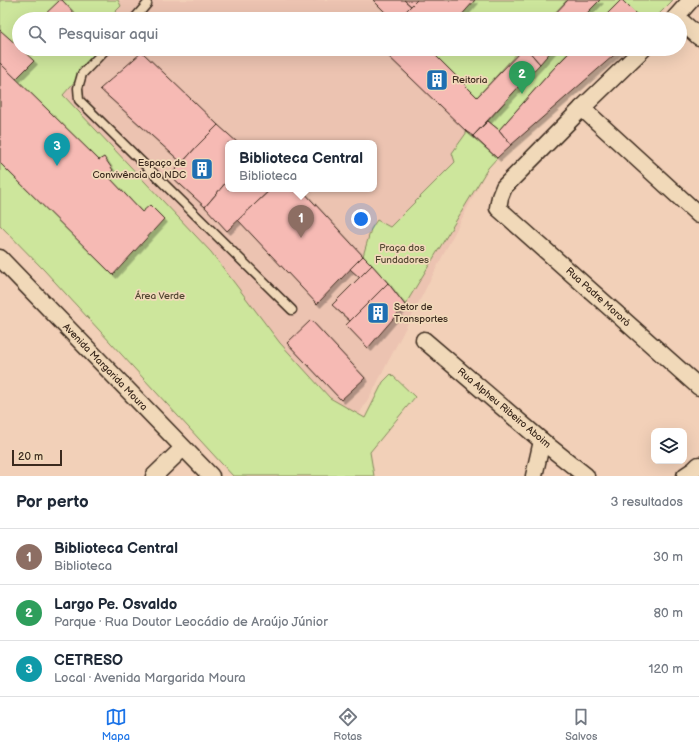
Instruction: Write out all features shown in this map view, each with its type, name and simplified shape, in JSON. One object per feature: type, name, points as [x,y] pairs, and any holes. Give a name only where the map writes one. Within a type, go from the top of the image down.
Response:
[{"type":"street","points":[[682,12],[691,0]]},
{"type":"street","points":[[687,27],[699,37]]},
{"type":"street","points":[[636,56],[582,108],[699,215]]},
{"type":"street","name":"Rua Padre Mororó","points":[[582,108],[504,186],[498,208],[699,387]]},
{"type":"street","name":"Avenida Margarida Moura","points":[[0,258],[211,476]]},
{"type":"street","name":"Rua Alpheu Ribeiro Aboim","points":[[424,340],[542,441],[586,476]]},
{"type":"street","points":[[534,476],[542,441]]},
{"type":"street","points":[[154,476],[183,448]]},
{"type":"street","points":[[684,476],[699,465]]},
{"type":"lane","points":[[140,12],[147,4]]},
{"type":"lane","points":[[99,56],[82,74],[78,88],[79,100],[292,310]]},
{"type":"shaded area","points":[[0,0],[673,0],[661,12],[12,12],[12,56],[613,56],[511,145],[488,168],[374,389],[323,476],[233,476],[44,270],[0,225]]},
{"type":"green space","name":"Área Verde","points":[[0,0],[118,0],[121,6],[115,12],[12,12],[12,56],[97,56],[63,95],[211,252],[280,343],[330,398],[365,418],[383,382],[391,374],[415,397],[370,452],[374,476],[233,476],[44,270],[0,225]]},
{"type":"green space","points":[[475,0],[567,0],[556,12],[464,12]]},
{"type":"green space","points":[[600,0],[621,0],[609,12],[588,12]]},
{"type":"green space","points":[[622,0],[673,0],[661,12],[634,12]]},
{"type":"green space","points":[[436,56],[515,56],[477,97]]},
{"type":"green space","points":[[547,56],[565,56],[499,130],[488,121]]},
{"type":"green space","name":"Praça dos Fundadores","points":[[467,132],[497,158],[488,168],[405,305],[388,283],[363,256],[371,229],[377,220],[390,227],[455,162],[452,153]]},
{"type":"building","points":[[60,0],[62,0],[73,12],[47,12]]},
{"type":"building","points":[[373,0],[404,0],[411,6],[405,12],[385,12]]},
{"type":"building","points":[[404,0],[417,0],[411,6]]},
{"type":"building","points":[[417,0],[475,0],[464,12],[405,12]]},
{"type":"building","points":[[568,0],[600,0],[588,12],[557,12]]},
{"type":"building","points":[[622,0],[634,12],[609,12]]},
{"type":"building","points":[[0,30],[12,41],[12,56],[29,56],[34,61],[16,79],[0,63]]},
{"type":"building","points":[[137,56],[146,56],[218,125],[182,163],[100,89]]},
{"type":"building","name":"Reitoria","points":[[388,56],[436,56],[477,97],[516,56],[533,56],[540,64],[473,136],[467,132]]},
{"type":"building","points":[[533,56],[547,56],[540,64]]},
{"type":"building","points":[[566,56],[613,56],[511,145],[499,130]]},
{"type":"building","points":[[0,63],[99,160],[104,157],[113,170],[108,176],[142,212],[150,205],[164,219],[113,275],[0,163]]},
{"type":"building","points":[[488,121],[499,130],[511,145],[497,158],[473,136]]},
{"type":"building","name":"Espaço de Convivência do NDC","points":[[218,125],[235,140],[225,140],[225,184],[205,207],[170,175]]},
{"type":"building","points":[[225,184],[225,192],[268,192],[227,231],[205,207]]},
{"type":"building","points":[[268,192],[304,192],[363,256],[317,304],[238,220]]},
{"type":"building","points":[[363,256],[372,265],[360,278],[350,269]]},
{"type":"building","points":[[372,265],[388,283],[350,321],[332,305]]},
{"type":"building","name":"Setor de Transportes","points":[[388,283],[405,305],[368,348],[346,325]]},
{"type":"building","points":[[311,320],[365,378],[341,400],[287,343]]},
{"type":"place","name":"Reitoria","points":[[437,80]]},
{"type":"place","name":"Largo Pe. Osvaldo","points":[[522,94]]},
{"type":"place","name":"CETRESO","points":[[57,166]]},
{"type":"place","name":"Espaço de Convivência do NDC","points":[[202,169]]},
{"type":"place","name":"Biblioteca Central","points":[[301,238]]},
{"type":"place","name":"Setor de Transportes","points":[[378,313]]}]
